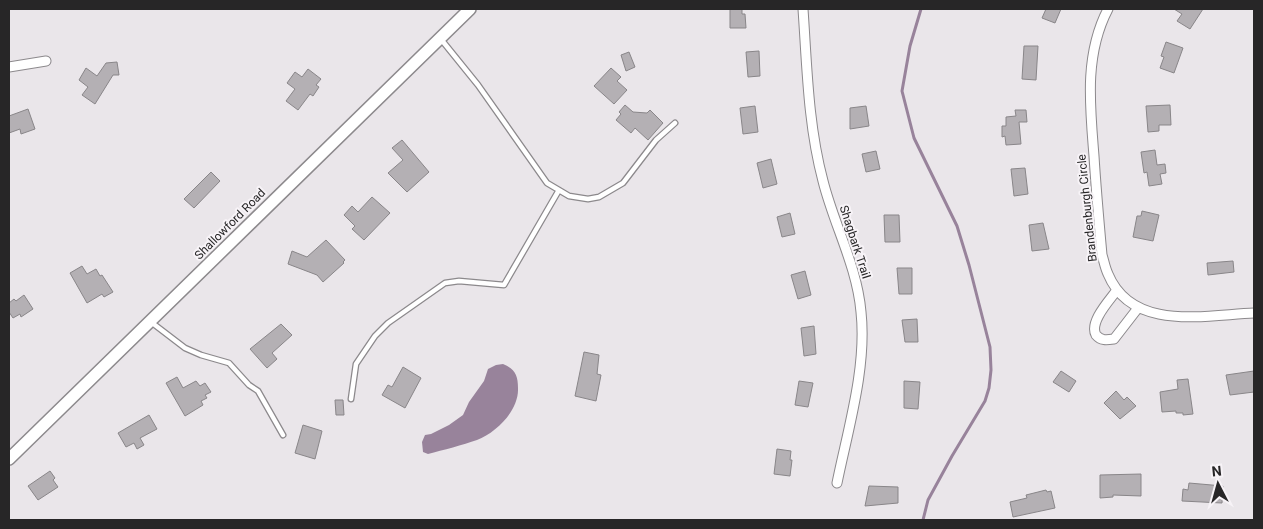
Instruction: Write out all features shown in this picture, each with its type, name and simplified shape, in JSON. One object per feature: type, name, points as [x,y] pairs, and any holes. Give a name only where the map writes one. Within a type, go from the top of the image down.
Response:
[{"type":"street","name":"Shallowford Road","points":[[9,459],[470,9]]},
{"type":"street","name":"Shagbark Trail","points":[[802,9],[816,153],[831,210],[854,273],[861,312],[860,370],[837,484]]},
{"type":"street","name":"Brandenburgh Circle","points":[[1108,9],[1102,19],[1092,54],[1090,105],[1102,255],[1108,274],[1117,290],[1138,308],[1154,314],[1168,316],[1254,312]]},
{"type":"street","points":[[9,67],[46,61]]},
{"type":"street","points":[[1117,290],[1095,322],[1094,329],[1098,337],[1105,341],[1114,339],[1138,308]]},
{"type":"lane","points":[[440,38],[478,85],[546,182],[569,196],[588,199],[599,197],[622,183],[656,140],[675,123]]},
{"type":"lane","points":[[351,399],[356,364],[375,336],[388,322],[445,282],[459,281],[504,285],[559,190]]},
{"type":"lane","points":[[151,322],[185,348],[229,363],[249,385],[258,391],[283,434]]},
{"type":"shaded area","points":[[503,364],[513,370],[518,383],[515,404],[499,426],[477,440],[428,454],[423,452],[422,442],[425,435],[449,425],[463,415],[469,402],[484,381],[488,369]]},
{"type":"building","points":[[730,9],[742,9],[742,14],[745,14],[746,28],[730,28]]},
{"type":"building","points":[[1046,9],[1061,9],[1055,23],[1042,18]]},
{"type":"building","points":[[1174,9],[1203,9],[1190,29],[1177,21],[1182,14]]},
{"type":"building","points":[[1166,42],[1183,48],[1174,73],[1160,68],[1164,57],[1161,56]]},
{"type":"building","points":[[1024,46],[1038,46],[1036,80],[1022,79]]},
{"type":"building","points":[[759,51],[760,76],[748,77],[746,52]]},
{"type":"building","points":[[629,52],[635,67],[626,71],[621,55]]},
{"type":"building","points":[[117,62],[119,75],[113,75],[95,104],[82,95],[88,87],[79,80],[86,68],[97,76],[106,63]]},
{"type":"building","points":[[611,68],[621,77],[617,81],[627,90],[614,104],[594,86]]},
{"type":"building","points":[[308,69],[321,79],[316,85],[319,87],[313,96],[310,94],[298,110],[286,101],[295,89],[287,83],[295,72],[302,77]]},
{"type":"building","points":[[625,105],[633,112],[647,113],[650,110],[663,123],[648,140],[635,128],[631,133],[616,120],[621,114],[619,112]]},
{"type":"building","points":[[1170,105],[1171,125],[1159,125],[1159,131],[1148,132],[1146,106]]},
{"type":"building","points":[[755,106],[758,132],[743,134],[740,108]]},
{"type":"building","points":[[866,106],[869,126],[850,129],[850,108]]},
{"type":"building","points":[[28,109],[35,129],[21,134],[20,129],[9,133],[9,116]]},
{"type":"building","points":[[1015,110],[1026,110],[1027,122],[1019,122],[1021,144],[1006,145],[1005,136],[1002,137],[1002,126],[1006,126],[1006,117],[1016,116]]},
{"type":"building","points":[[402,140],[429,172],[407,192],[388,173],[403,160],[392,148]]},
{"type":"building","points":[[1155,150],[1157,165],[1165,164],[1166,173],[1160,174],[1162,184],[1149,186],[1147,172],[1144,173],[1141,152]]},
{"type":"building","points":[[876,151],[880,169],[866,172],[862,154]]},
{"type":"building","points":[[771,159],[777,184],[763,188],[757,163]]},
{"type":"building","points":[[1025,168],[1028,194],[1014,196],[1011,169]]},
{"type":"building","points":[[211,172],[220,181],[194,208],[184,199]]},
{"type":"building","points":[[372,197],[390,213],[364,240],[352,229],[355,226],[344,215],[352,206],[358,212]]},
{"type":"building","points":[[1142,211],[1159,215],[1153,241],[1133,237],[1137,216],[1141,216]]},
{"type":"building","points":[[790,213],[795,234],[782,237],[777,217]]},
{"type":"building","points":[[884,215],[899,215],[900,242],[885,242]]},
{"type":"building","points":[[1043,223],[1049,249],[1032,251],[1029,225]]},
{"type":"building","points":[[326,240],[345,260],[323,282],[317,275],[288,264],[292,251],[307,257]]},
{"type":"building","points":[[1233,261],[1234,272],[1208,275],[1207,263]]},
{"type":"building","points":[[82,266],[87,274],[96,269],[113,292],[104,297],[102,294],[87,303],[70,273]]},
{"type":"building","points":[[897,268],[912,268],[912,294],[899,294]]},
{"type":"building","points":[[805,271],[811,295],[798,299],[791,275]]},
{"type":"building","points":[[24,295],[33,309],[21,317],[20,314],[13,318],[9,312],[9,303],[14,299],[16,301]]},
{"type":"building","points":[[917,319],[918,342],[905,342],[902,320]]},
{"type":"building","points":[[281,324],[292,335],[272,353],[277,359],[267,368],[250,349]]},
{"type":"building","points":[[814,326],[816,354],[804,356],[801,328]]},
{"type":"building","points":[[584,352],[599,355],[597,374],[601,375],[596,401],[575,396]]},
{"type":"building","points":[[403,367],[421,378],[405,408],[382,395],[388,385],[392,387]]},
{"type":"building","points":[[1061,371],[1076,381],[1069,392],[1053,382]]},
{"type":"building","points":[[1254,371],[1254,392],[1230,395],[1226,375]]},
{"type":"building","points":[[177,377],[183,388],[196,381],[200,386],[205,383],[211,392],[205,395],[207,398],[201,401],[203,405],[185,416],[166,383]]},
{"type":"building","points":[[1188,379],[1193,414],[1183,415],[1183,413],[1176,413],[1176,411],[1162,412],[1160,392],[1178,389],[1177,380]]},
{"type":"building","points":[[799,381],[813,383],[808,407],[795,405]]},
{"type":"building","points":[[904,381],[920,382],[918,409],[904,408]]},
{"type":"building","points":[[1116,391],[1124,400],[1127,397],[1136,406],[1120,419],[1104,403]]},
{"type":"building","points":[[335,400],[343,400],[344,415],[336,415]]},
{"type":"building","points":[[149,415],[157,429],[140,438],[144,445],[137,449],[134,443],[126,447],[118,433]]},
{"type":"building","points":[[303,425],[322,431],[315,459],[295,453]]},
{"type":"building","points":[[777,449],[791,451],[790,476],[774,474]]},
{"type":"building","points":[[50,471],[58,487],[38,500],[28,486]]},
{"type":"building","points":[[1141,474],[1141,496],[1113,495],[1113,497],[1100,498],[1100,475]]},
{"type":"building","points":[[1189,483],[1223,486],[1222,503],[1182,501],[1183,489],[1188,490]]},
{"type":"building","points":[[869,486],[898,487],[898,503],[865,506]]},
{"type":"building","points":[[1046,490],[1047,492],[1051,491],[1055,508],[1013,517],[1010,502],[1027,498],[1026,495]]},
{"type":"waterway","points":[[921,9],[910,46],[902,91],[914,138],[957,226],[990,347],[991,370],[985,401],[928,500],[923,520]]}]
